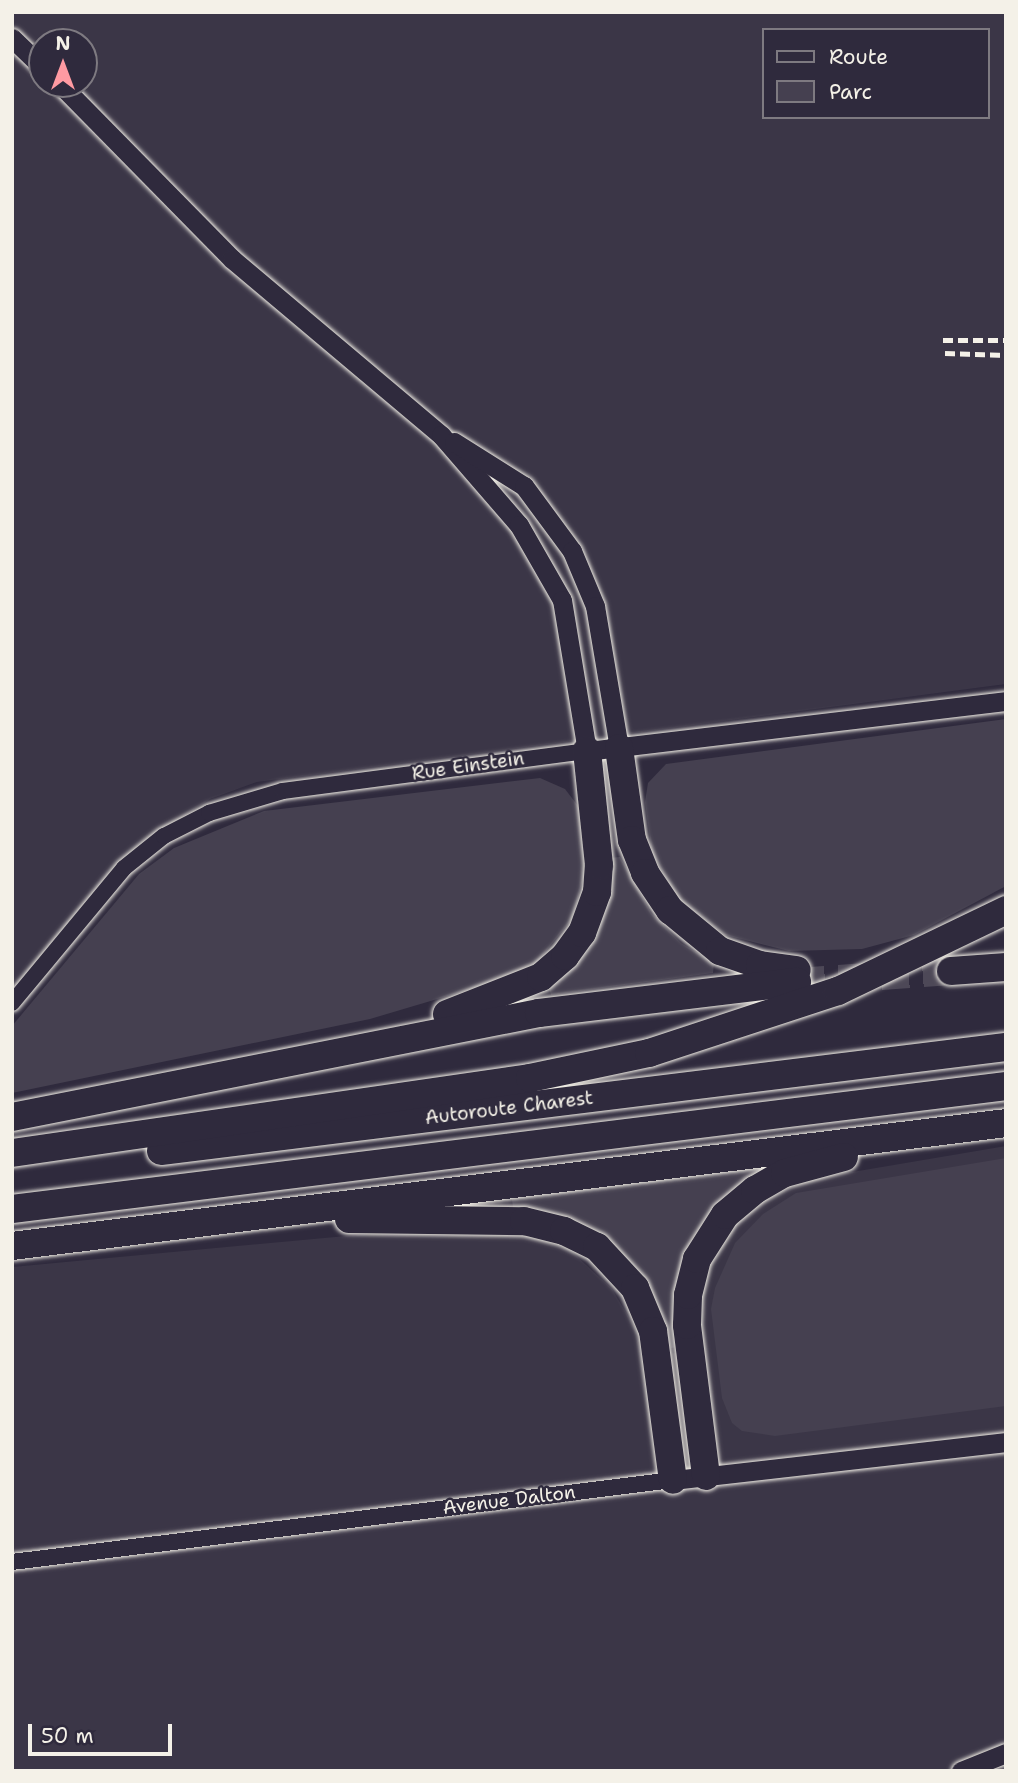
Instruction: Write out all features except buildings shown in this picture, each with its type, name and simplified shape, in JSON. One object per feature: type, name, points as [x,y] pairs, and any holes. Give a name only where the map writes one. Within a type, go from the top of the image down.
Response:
[{"type":"highway","points":[[12,1117],[563,1009],[799,976],[720,951],[670,910],[645,873],[635,848],[619,748]]},
{"type":"highway","points":[[254,1069],[490,1000],[555,967],[582,933],[597,892],[599,852],[587,751]]},
{"type":"highway","points":[[12,1153],[530,1078],[649,1053],[765,1019],[859,983],[1006,910]]},
{"type":"highway","points":[[951,971],[1006,967]]},
{"type":"highway","name":"Autoroute Charest","points":[[12,1170],[1006,1047]]},
{"type":"highway","name":"Autoroute Charest","points":[[12,1209],[1006,1086]]},
{"type":"highway","points":[[12,1246],[1006,1123]]},
{"type":"highway","points":[[706,1476],[688,1343],[688,1294],[701,1252],[725,1216],[755,1190],[785,1173],[852,1155],[1006,1132]]},
{"type":"highway","points":[[88,1237],[436,1217],[524,1221],[564,1231],[612,1260],[635,1289],[647,1314],[660,1365],[673,1480]]},
{"type":"street","points":[[12,38],[28,53]]},
{"type":"street","points":[[74,98],[232,259],[441,435],[519,525],[553,581],[572,643],[587,751]]},
{"type":"street","points":[[441,435],[517,480],[549,515],[572,551],[595,606],[619,748]]},
{"type":"street","name":"Rue Einstein","points":[[12,1003],[124,868],[164,836],[209,813],[283,791],[587,751],[1006,701]]},
{"type":"street","points":[[967,1447],[1006,1436]]},
{"type":"street","name":"Avenue Dalton","points":[[12,1562],[706,1476],[1006,1442]]},
{"type":"street","points":[[961,1771],[1006,1753]]},
{"type":"shaded area","points":[[12,12],[1006,12],[1006,684],[257,782],[210,799],[138,845],[12,990]]},
{"type":"shaded area","points":[[1006,1146],[1006,1771],[12,1771],[12,1267],[357,1235],[530,1236],[570,1250],[612,1289],[635,1328],[641,1356],[702,1351],[698,1310],[710,1258],[724,1234],[753,1205],[811,1179]]},
{"type":"green space","points":[[1006,719],[1006,886],[914,935],[862,949],[789,951],[725,935],[678,898],[652,853],[645,802],[648,783],[666,764]]},
{"type":"green space","points":[[540,778],[565,789],[578,806],[585,872],[572,919],[537,962],[508,978],[370,1019],[12,1093],[12,1026],[139,874],[174,848],[264,811]]},
{"type":"green space","points":[[620,857],[651,913],[681,943],[714,963],[713,973],[551,995],[548,985],[610,858]]},
{"type":"green space","points":[[1006,1158],[1006,1406],[775,1436],[742,1431],[732,1423],[722,1398],[711,1309],[715,1288],[735,1243],[763,1214],[796,1193]]},
{"type":"green space","points":[[756,1168],[758,1174],[733,1191],[678,1347],[671,1348],[664,1318],[637,1270],[588,1229],[553,1214],[513,1208],[512,1199]]},
{"type":"tunnel","points":[[797,982],[951,971]]},
{"type":"railway","points":[[943,340],[1006,340]]},
{"type":"railway","points":[[945,353],[1006,355]]}]
